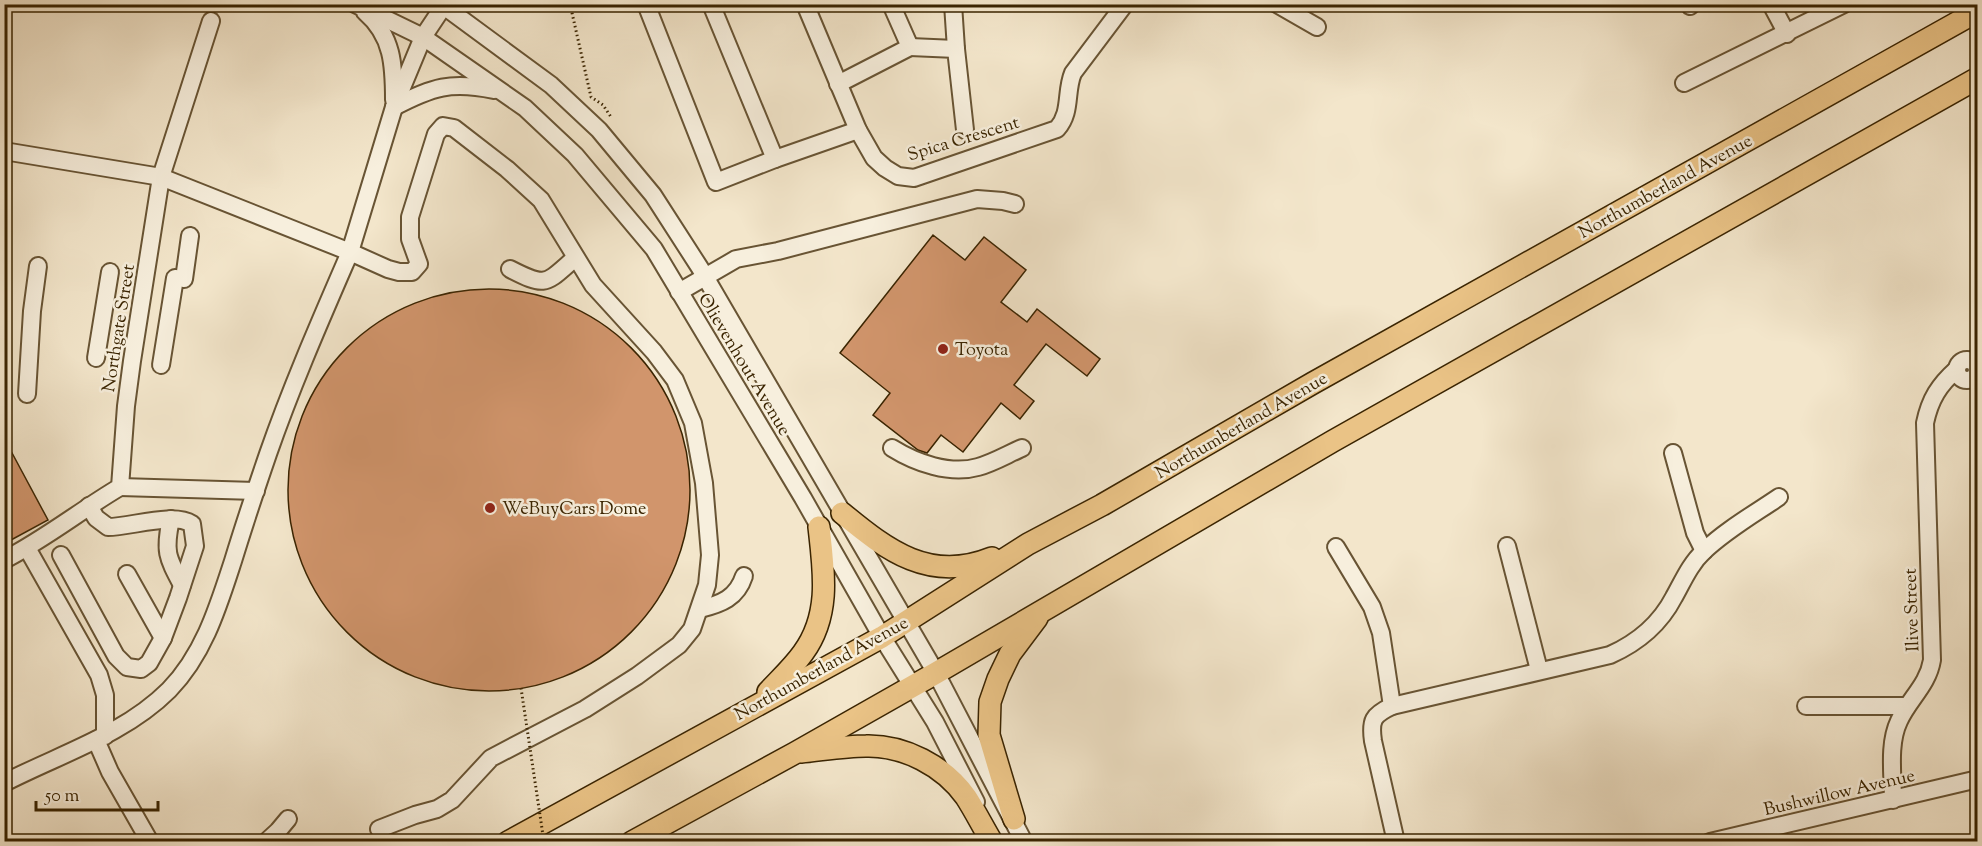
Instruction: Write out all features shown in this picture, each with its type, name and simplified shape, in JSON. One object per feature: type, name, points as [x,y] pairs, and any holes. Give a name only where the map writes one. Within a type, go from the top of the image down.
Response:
[{"type":"main road","name":"Northumberland Avenue","points":[[508,842],[882,637],[1028,544],[1102,505],[1977,11]]},
{"type":"main road","points":[[632,842],[795,753],[1333,441],[1977,78]]},
{"type":"main road","points":[[842,513],[876,542],[901,556],[924,565],[951,567],[971,565],[1028,544]]},
{"type":"main road","points":[[755,705],[804,652],[816,630],[825,590],[819,527]]},
{"type":"main road","points":[[1014,819],[989,735],[990,702],[998,678],[1010,654],[1043,611]]},
{"type":"main road","points":[[795,753],[882,746],[918,758],[946,776],[965,796],[992,842]]},
{"type":"street","points":[[646,4],[716,182],[858,130]]},
{"type":"street","points":[[711,4],[775,159]]},
{"type":"street","name":"Spica Crescent","points":[[805,4],[858,130],[874,158],[898,176],[914,178],[1057,129],[1067,114],[1070,80],[1073,73],[1125,4]]},
{"type":"street","points":[[891,4],[910,47]]},
{"type":"street","points":[[953,4],[965,130]]},
{"type":"street","points":[[1277,4],[1317,27]]},
{"type":"street","points":[[1772,4],[1787,34]]},
{"type":"street","points":[[1684,83],[1844,4]]},
{"type":"street","points":[[356,5],[373,20],[388,43],[394,72],[394,107]]},
{"type":"street","name":"Olievenhout Avenue","points":[[356,5],[423,37],[525,108],[575,155],[654,249],[882,637],[935,722],[970,787],[992,842]]},
{"type":"street","points":[[4,783],[100,738],[149,707],[188,669],[214,619],[256,491],[305,355],[350,252],[394,107],[423,37],[443,5]]},
{"type":"street","name":"Olievenhout Avenue","points":[[443,5],[551,85],[599,130],[653,195],[706,278],[936,672],[1014,819],[1023,842]]},
{"type":"street","name":"Northgate Street","points":[[120,487],[126,406],[161,177],[211,21]]},
{"type":"street","points":[[838,84],[910,47],[956,49]]},
{"type":"street","points":[[394,107],[418,95],[447,86],[468,85],[502,92]]},
{"type":"street","points":[[4,151],[161,177],[399,272],[412,272],[419,264],[410,239],[410,217],[436,134],[439,129],[447,126],[454,128],[507,169],[541,200],[593,285],[654,352],[675,380],[693,423],[704,483],[710,555],[707,585],[692,628],[679,645],[637,676],[585,709],[491,758],[452,800],[437,809],[415,814],[379,829]]},
{"type":"street","points":[[679,292],[736,259],[747,256],[789,248],[977,199],[1015,204]]},
{"type":"street","points":[[161,364],[190,236]]},
{"type":"street","points":[[510,269],[543,282],[549,280],[575,258]]},
{"type":"street","points":[[27,394],[32,311],[38,266]]},
{"type":"street","points":[[96,358],[110,272]]},
{"type":"street","name":"Ilive Street","points":[[1893,800],[1895,733],[1907,706],[1927,680],[1932,660],[1924,435],[1927,410],[1936,391],[1957,369],[1959,363],[1965,360],[1977,364]]},
{"type":"street","points":[[892,448],[901,454],[939,469],[977,468],[1022,448]]},
{"type":"street","points":[[1673,453],[1695,533],[1704,551]]},
{"type":"street","points":[[4,560],[27,548],[120,487],[256,491]]},
{"type":"street","points":[[1396,842],[1371,728],[1373,719],[1379,712],[1392,706],[1610,655],[1626,648],[1659,621],[1673,600],[1685,575],[1704,551],[1779,497]]},
{"type":"street","points":[[61,555],[116,656],[127,667],[141,669],[149,663],[163,638],[195,546],[192,524],[185,520],[171,519],[108,527],[96,518],[89,506]]},
{"type":"street","points":[[171,519],[168,559],[182,585]]},
{"type":"street","points":[[1507,546],[1539,670]]},
{"type":"street","points":[[1336,547],[1372,607],[1381,633],[1392,706]]},
{"type":"street","points":[[27,548],[99,675],[105,702],[100,738],[110,772],[150,842]]},
{"type":"street","points":[[127,574],[163,638]]},
{"type":"street","points":[[700,609],[728,600],[735,594],[744,576]]},
{"type":"street","points":[[1806,706],[1907,706]]},
{"type":"street","name":"Bushwillow Avenue","points":[[1710,842],[1977,779]]},
{"type":"street","points":[[266,842],[288,819]]},
{"type":"path","points":[[521,688],[544,842]]},
{"type":"building","name":"Toyota","points":[[933,235],[965,260],[984,237],[1026,270],[1001,302],[1027,322],[1037,309],[1100,359],[1087,376],[1046,344],[1014,385],[1034,401],[1020,419],[1001,403],[963,452],[941,435],[927,453],[918,450],[873,415],[890,393],[840,353]]},
{"type":"building","name":"WeBuyCars Dome","points":[[489,289],[528,293],[566,305],[600,323],[631,348],[656,379],[674,413],[686,451],[690,490],[686,529],[674,567],[656,601],[631,632],[600,657],[566,675],[528,687],[489,691],[450,687],[412,675],[378,657],[347,632],[322,601],[304,567],[292,529],[288,490],[292,451],[304,413],[322,379],[347,348],[378,323],[412,305],[450,293]]},
{"type":"building","points":[[4,438],[48,520],[11,540],[4,533]]},
{"type":"place","name":"Toyota","points":[[943,349]]},
{"type":"place","name":"WeBuyCars Dome","points":[[490,508]]}]
